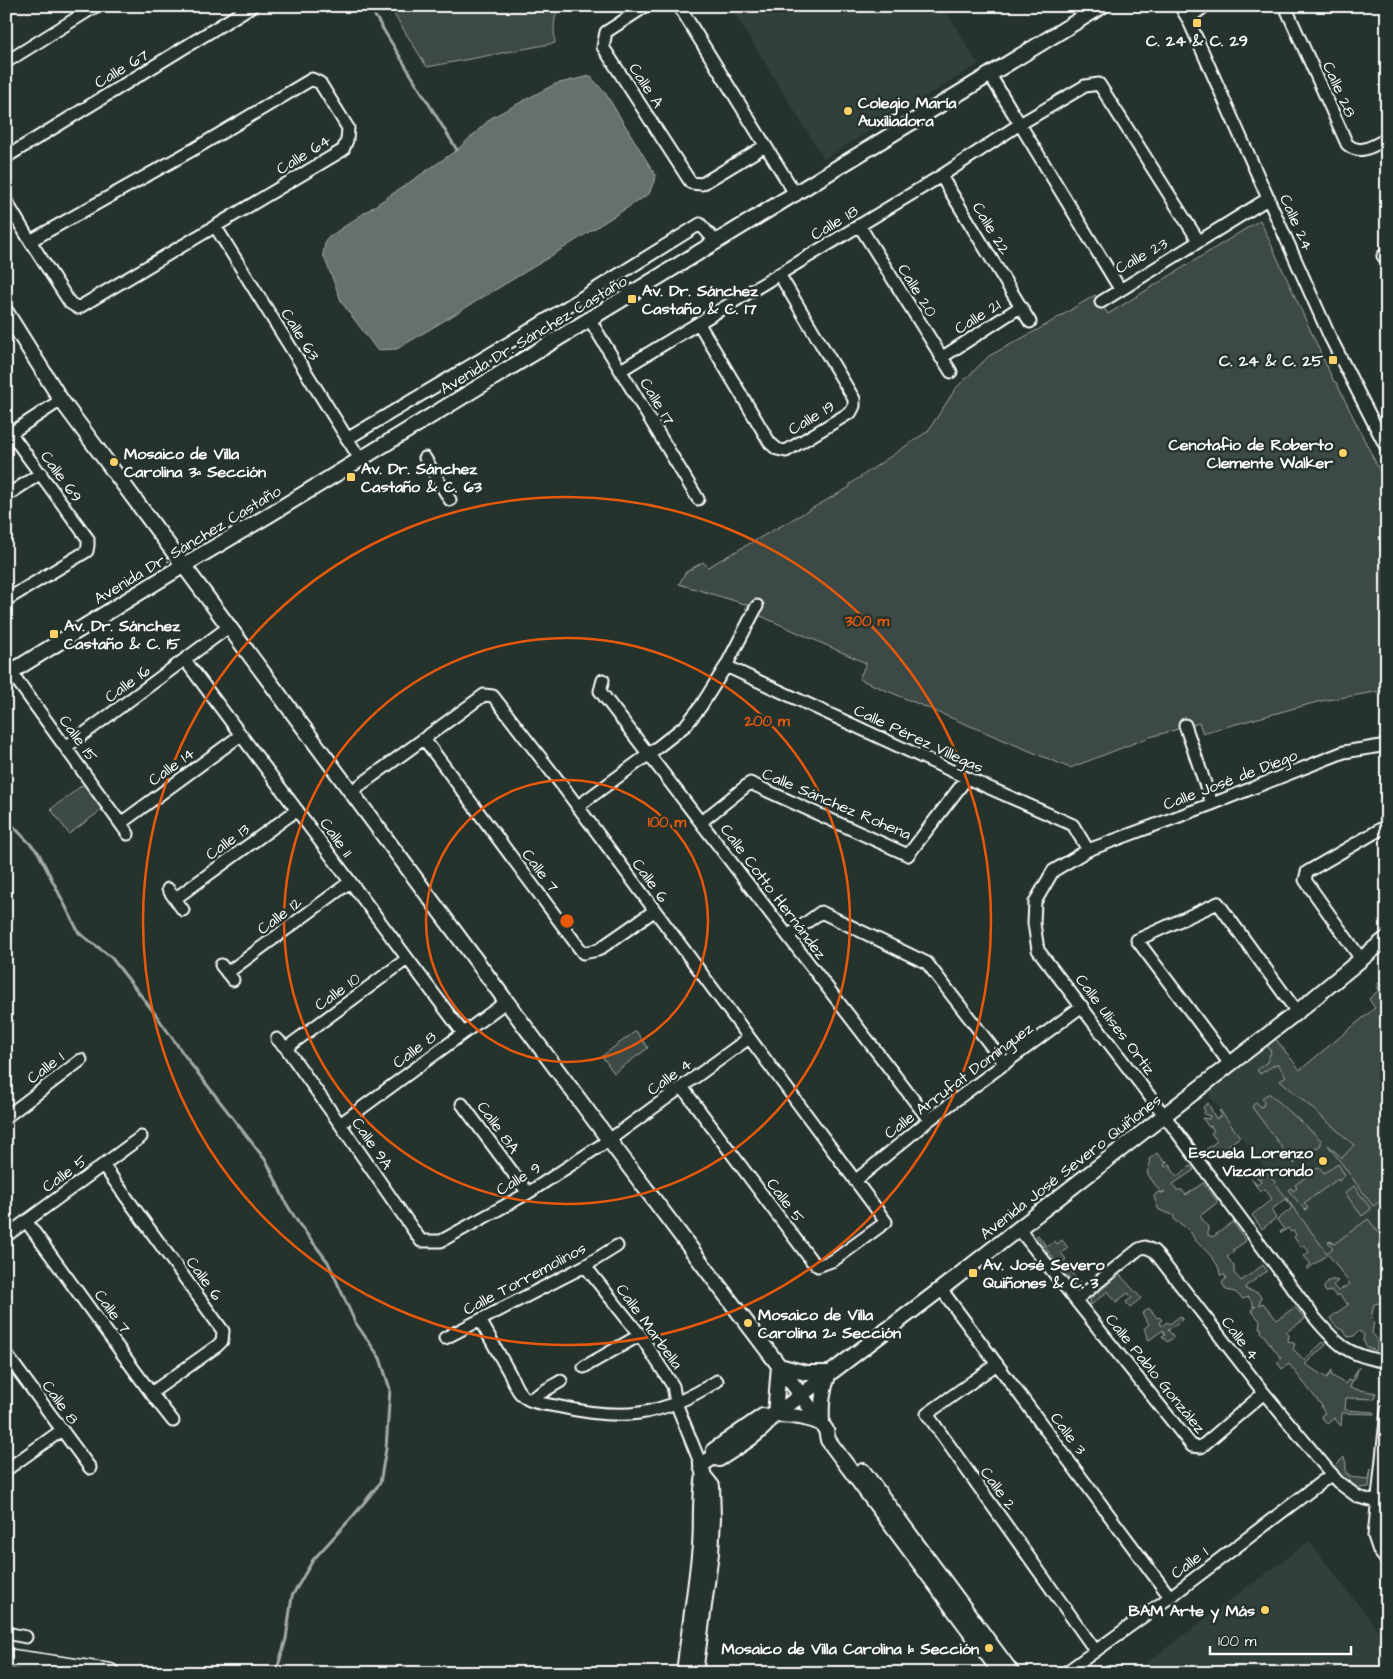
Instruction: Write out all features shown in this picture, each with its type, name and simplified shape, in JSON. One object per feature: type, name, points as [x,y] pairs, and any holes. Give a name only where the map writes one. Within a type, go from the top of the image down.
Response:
[{"type":"main road","points":[[6,1658],[110,1673]]},
{"type":"street","points":[[6,62],[96,6]]},
{"type":"street","name":"Calle 67","points":[[6,157],[252,6]]},
{"type":"street","name":"Calle A","points":[[646,6],[606,32],[604,47],[691,183],[702,184],[765,146]]},
{"type":"street","points":[[679,6],[796,195]]},
{"type":"street","name":"Avenida Dr. Sánchez Castaño","points":[[9,673],[796,195],[1102,6]]},
{"type":"street","name":"Calle 24","points":[[1180,6],[1188,19],[1269,198],[1330,338],[1387,449]]},
{"type":"street","points":[[1188,19],[1205,6]]},
{"type":"street","name":"Calle 28","points":[[1285,6],[1347,144],[1353,149],[1360,151],[1387,139]]},
{"type":"street","name":"Calle 23","points":[[990,76],[1120,289],[1269,198]]},
{"type":"street","name":"Calle 64","points":[[7,206],[70,302],[78,308],[343,150],[347,140],[348,128],[320,83],[312,79],[188,152],[30,241]]},
{"type":"street","name":"Calle 18","points":[[621,370],[941,176],[1020,124],[1085,86],[1099,84],[1198,240]]},
{"type":"street","name":"Calle 22","points":[[941,176],[1030,322]]},
{"type":"street","points":[[347,439],[520,336],[700,224],[717,243]]},
{"type":"street","name":"Calle 20","points":[[859,225],[951,372]]},
{"type":"street","name":"Calle 63","points":[[215,226],[360,460]]},
{"type":"street","name":"Calle 19","points":[[699,324],[770,443],[777,449],[786,451],[851,412],[854,406],[854,399],[779,274]]},
{"type":"street","points":[[1101,302],[1120,289]]},
{"type":"street","name":"Calle 21","points":[[941,358],[1018,303]]},
{"type":"street","points":[[6,312],[61,400],[824,1427]]},
{"type":"street","name":"Calle 17","points":[[590,320],[698,499]]},
{"type":"street","points":[[9,430],[61,400]]},
{"type":"street","points":[[1375,424],[1387,419]]},
{"type":"street","name":"Calle 69","points":[[6,600],[87,551],[88,545],[88,539],[9,430]]},
{"type":"street","points":[[425,458],[450,500]]},
{"type":"street","points":[[6,496],[41,474]]},
{"type":"street","points":[[577,807],[686,725],[701,706],[726,666],[757,606]]},
{"type":"street","name":"Calle 16","points":[[66,747],[230,626]]},
{"type":"street","name":"Calle 11","points":[[185,660],[462,1033]]},
{"type":"street","name":"Calle Pérez Villegas","points":[[726,666],[1073,825],[1088,850]]},
{"type":"street","name":"Calle 15","points":[[9,673],[66,747],[128,834]]},
{"type":"street","name":"Calle Cotto Hernández","points":[[603,680],[600,692],[929,1120]]},
{"type":"street","name":"Calle 6","points":[[352,791],[484,695],[493,696],[886,1222]]},
{"type":"street","points":[[1185,725],[1212,804]]},
{"type":"street","name":"Calle 14","points":[[120,823],[241,735]]},
{"type":"street","name":"Calle 7","points":[[424,739],[583,953],[598,950],[654,911]]},
{"type":"street","name":"Calle José de Diego","points":[[1088,850],[1344,752],[1387,745]]},
{"type":"street","name":"Calle Sánchez Rohena","points":[[701,822],[750,783],[908,855],[967,778]]},
{"type":"street","name":"Calle 13","points":[[176,898],[297,810]]},
{"type":"street","points":[[1361,959],[1306,880],[1307,872],[1386,826],[1387,811]]},
{"type":"street","name":"Calle Ulises Ortiz","points":[[1088,850],[1053,871],[1034,902],[1034,923],[1038,950],[1328,1334],[1341,1346],[1356,1355],[1387,1362]]},
{"type":"street","name":"Calle 12","points":[[227,973],[350,882]]},
{"type":"street","points":[[168,889],[183,910]]},
{"type":"street","points":[[1230,1064],[1137,940],[1218,903],[1297,1012]]},
{"type":"street","points":[[788,936],[821,912],[927,963],[1005,1064]]},
{"type":"street","name":"Avenida José Severo Quiñones","points":[[702,1471],[714,1458],[714,1450],[753,1429],[763,1416],[773,1416],[942,1289],[1297,1012],[1387,938]]},
{"type":"street","name":"Calle 10","points":[[286,1048],[407,959]]},
{"type":"street","name":"Calle 8","points":[[340,1124],[507,1001]]},
{"type":"street","name":"Calle Arrufat Domínguez","points":[[855,1181],[929,1120],[1082,1006]]},
{"type":"street","name":"Calle 4","points":[[609,1140],[749,1038]]},
{"type":"street","name":"Calle 9A","points":[[277,1039],[286,1048],[421,1241],[441,1240]]},
{"type":"street","name":"Calle 1","points":[[6,1117],[80,1060]]},
{"type":"street","name":"Calle 5","points":[[682,1087],[811,1260],[818,1266],[834,1260],[886,1222]]},
{"type":"street","name":"Calle 8A","points":[[462,1104],[528,1193]]},
{"type":"street","name":"Calle 5","points":[[6,1236],[141,1137]]},
{"type":"street","name":"Calle 9","points":[[441,1240],[528,1193],[609,1140]]},
{"type":"street","name":"Calle 6","points":[[103,1165],[223,1331],[222,1341],[217,1346],[151,1393]]},
{"type":"street","name":"Calle 7","points":[[26,1221],[173,1421]]},
{"type":"street","name":"Calle Pablo González","points":[[1018,1228],[1192,1446],[1201,1446],[1264,1393]]},
{"type":"street","name":"Calle Torremolinos","points":[[445,1338],[585,1266],[617,1246]]},
{"type":"street","name":"Calle 4","points":[[1076,1300],[1139,1248],[1150,1248],[1264,1393],[1343,1487],[1352,1494],[1378,1502]]},
{"type":"street","name":"Calle Marbella","points":[[585,1266],[640,1335],[673,1386],[676,1403],[702,1471]]},
{"type":"street","name":"Calle 3","points":[[942,1289],[1170,1597]]},
{"type":"street","points":[[480,1320],[520,1394],[529,1400],[566,1409],[616,1415],[651,1412],[695,1395],[717,1381]]},
{"type":"street","points":[[584,1367],[640,1335]]},
{"type":"street","name":"Calle 8","points":[[6,1354],[90,1468]]},
{"type":"street","name":"Calle 2","points":[[997,1364],[927,1414],[1095,1650]]},
{"type":"street","points":[[779,1366],[806,1373],[829,1373],[821,1401],[824,1427],[828,1440],[1001,1673]]},
{"type":"street","points":[[779,1366],[773,1416],[797,1416],[814,1420],[835,1434],[1012,1673]]},
{"type":"street","points":[[529,1400],[561,1380]]},
{"type":"street","points":[[1387,1410],[1374,1536],[1379,1551],[1387,1561]]},
{"type":"street","points":[[6,1470],[62,1430]]},
{"type":"street","points":[[690,1673],[684,1672],[694,1636],[703,1569],[700,1491],[702,1471]]},
{"type":"street","name":"Calle 1","points":[[1065,1673],[1170,1597],[1332,1474]]},
{"type":"street","points":[[6,1633],[26,1637]]},
{"type":"street","points":[[694,1636],[695,1673]]},
{"type":"shaded area","points":[[389,6],[561,6],[555,19],[555,43],[427,67]]},
{"type":"shaded area","name":"Colegio María Auxiliadora","points":[[730,6],[943,6],[978,64],[824,159]]},
{"type":"shaded area","points":[[590,76],[606,94],[656,176],[649,194],[540,263],[397,349],[377,350],[342,303],[323,254],[326,239],[457,150],[491,118],[555,84]]},
{"type":"shaded area","points":[[1260,220],[1334,382],[1336,382],[1387,486],[1387,690],[1321,701],[1203,733],[1199,723],[1150,737],[1070,768],[859,679],[866,663],[745,609],[748,605],[679,584],[686,572],[703,562],[708,567],[850,487],[850,484],[928,431],[956,388],[989,356],[1041,328],[1095,295],[1108,314]]},
{"type":"shaded area","points":[[84,784],[103,809],[69,834],[51,809]]},
{"type":"shaded area","points":[[1379,983],[1382,986],[1387,983],[1387,1197],[1373,1206],[1328,1145],[1342,1158],[1354,1145],[1280,1080],[1286,1076],[1278,1064],[1260,1074],[1257,1070],[1267,1062],[1271,1052],[1267,1045],[1275,1038],[1300,1070],[1375,1008],[1369,999],[1379,990],[1376,985]]},
{"type":"shaded area","points":[[636,1031],[648,1048],[614,1073],[602,1056]]},
{"type":"shaded area","name":"Escuela Lorenzo Vizcarrondo","points":[[1275,1038],[1300,1072],[1387,1149],[1387,1293],[1360,1296],[1208,1093]]},
{"type":"shaded area","points":[[1268,1094],[1321,1140],[1321,1145],[1295,1163],[1293,1163],[1297,1159],[1297,1155],[1293,1154],[1289,1157],[1252,1107],[1256,1102],[1261,1107],[1263,1106],[1262,1098]]},
{"type":"shaded area","points":[[1208,1103],[1216,1119],[1222,1115],[1220,1110],[1240,1137],[1209,1159],[1204,1151],[1217,1141],[1211,1133],[1214,1131],[1211,1126],[1209,1127],[1202,1118],[1209,1119],[1210,1116],[1204,1114],[1203,1107]]},
{"type":"shaded area","points":[[1157,1153],[1165,1162],[1167,1161],[1164,1165],[1165,1167],[1170,1164],[1172,1166],[1170,1167],[1177,1176],[1191,1166],[1194,1170],[1173,1184],[1177,1190],[1182,1190],[1186,1195],[1203,1183],[1218,1202],[1200,1216],[1208,1227],[1208,1235],[1214,1236],[1233,1222],[1246,1241],[1227,1257],[1234,1266],[1234,1273],[1241,1281],[1263,1265],[1267,1271],[1246,1286],[1245,1289],[1258,1293],[1261,1297],[1259,1305],[1263,1303],[1277,1320],[1295,1307],[1305,1319],[1286,1332],[1289,1335],[1288,1341],[1295,1344],[1293,1349],[1304,1360],[1323,1342],[1326,1345],[1305,1364],[1327,1378],[1332,1370],[1331,1375],[1345,1384],[1348,1380],[1351,1381],[1359,1367],[1350,1388],[1376,1393],[1375,1399],[1346,1398],[1345,1410],[1374,1412],[1374,1414],[1342,1413],[1341,1426],[1334,1418],[1327,1424],[1321,1416],[1325,1413],[1322,1406],[1289,1364],[1282,1369],[1277,1362],[1281,1358],[1261,1332],[1262,1329],[1259,1328],[1260,1321],[1251,1310],[1256,1306],[1253,1307],[1253,1303],[1248,1297],[1243,1299],[1235,1292],[1226,1290],[1222,1283],[1226,1278],[1225,1275],[1220,1275],[1217,1265],[1192,1234],[1175,1221],[1173,1215],[1159,1210],[1154,1197],[1158,1192],[1161,1193],[1147,1173],[1150,1163],[1149,1159]]},
{"type":"shaded area","points":[[1338,1164],[1345,1175],[1339,1181],[1338,1179],[1304,1203],[1308,1208],[1305,1210],[1288,1190],[1291,1188],[1293,1191],[1297,1188],[1295,1185],[1319,1167],[1324,1173]]},
{"type":"shaded area","points":[[1268,1173],[1327,1253],[1333,1248],[1328,1242],[1331,1241],[1334,1244],[1368,1219],[1387,1243],[1387,1302],[1374,1304],[1371,1319],[1374,1322],[1372,1333],[1377,1339],[1377,1351],[1368,1348],[1363,1340],[1364,1335],[1359,1331],[1354,1336],[1348,1337],[1343,1330],[1335,1326],[1330,1318],[1349,1304],[1339,1294],[1336,1296],[1332,1291],[1326,1292],[1324,1289],[1327,1282],[1331,1280],[1338,1281],[1333,1285],[1338,1291],[1350,1284],[1328,1254],[1308,1269],[1306,1268],[1311,1264],[1304,1256],[1309,1252],[1304,1245],[1301,1247],[1294,1237],[1296,1235],[1294,1231],[1291,1232],[1288,1228],[1280,1232],[1284,1229],[1277,1220],[1292,1208],[1286,1199],[1271,1210],[1276,1218],[1262,1229],[1252,1215],[1272,1199],[1265,1189],[1260,1192],[1251,1178],[1257,1185],[1261,1182],[1256,1175],[1259,1179]]},
{"type":"shaded area","points":[[1354,1186],[1371,1209],[1362,1216],[1345,1193]]},
{"type":"shaded area","points":[[1038,1235],[1047,1247],[1055,1241],[1057,1244],[1062,1240],[1068,1248],[1061,1253],[1066,1259],[1063,1262],[1080,1283],[1077,1285],[1073,1283],[1036,1236]]},
{"type":"shaded area","points":[[1120,1275],[1141,1298],[1130,1307],[1126,1302],[1132,1298],[1128,1293],[1116,1302],[1108,1291],[1091,1305],[1091,1298]]},
{"type":"shaded area","points":[[1149,1308],[1157,1318],[1159,1317],[1162,1320],[1159,1322],[1162,1326],[1167,1322],[1170,1324],[1180,1316],[1183,1319],[1168,1330],[1174,1337],[1167,1342],[1162,1336],[1165,1335],[1163,1330],[1149,1340],[1147,1338],[1148,1336],[1144,1329],[1149,1324],[1142,1314]]},
{"type":"shaded area","points":[[1344,1457],[1346,1474],[1349,1474],[1349,1477],[1369,1479],[1371,1468],[1369,1487],[1358,1488],[1340,1475],[1334,1467]]},
{"type":"shaded area","points":[[1309,1541],[1387,1642],[1387,1673],[1133,1673]]},
{"type":"waterway","points":[[369,6],[457,150]]},
{"type":"waterway","points":[[6,814],[14,827],[38,852],[79,933],[111,957],[267,1162],[286,1203],[299,1224],[328,1262],[355,1322],[380,1358],[390,1389],[386,1449],[380,1483],[313,1560],[292,1596],[286,1639],[276,1673]]},
{"type":"place","name":"C. 24 & C. 29","points":[[1197,23]]},
{"type":"place","name":"Colegio María Auxiliadora","points":[[848,111]]},
{"type":"place","name":"Av. Dr. Sánchez Castaño & C. 17","points":[[632,299]]},
{"type":"place","name":"C. 24 & C. 25","points":[[1333,360]]},
{"type":"place","name":"Cenotafio de Roberto Clemente Walker","points":[[1343,453]]},
{"type":"place","name":"Mosaico de Villa Carolina 3ª Sección","points":[[114,462]]},
{"type":"place","name":"Av. Dr. Sánchez Castaño & C. 63","points":[[351,477]]},
{"type":"place","name":"Av. Dr. Sánchez Castaño & C. 15","points":[[54,634]]},
{"type":"place","name":"Escuela Lorenzo Vizcarrondo","points":[[1323,1161]]},
{"type":"place","name":"Av. José Severo Quiñones & C. 3","points":[[973,1273]]},
{"type":"place","name":"Mosaico de Villa Carolina 2ª Sección","points":[[748,1323]]},
{"type":"place","name":"BAM Arte y Más","points":[[1265,1610]]},
{"type":"place","name":"Mosaico de Villa Carolina 1ª Sección","points":[[989,1648]]}]
